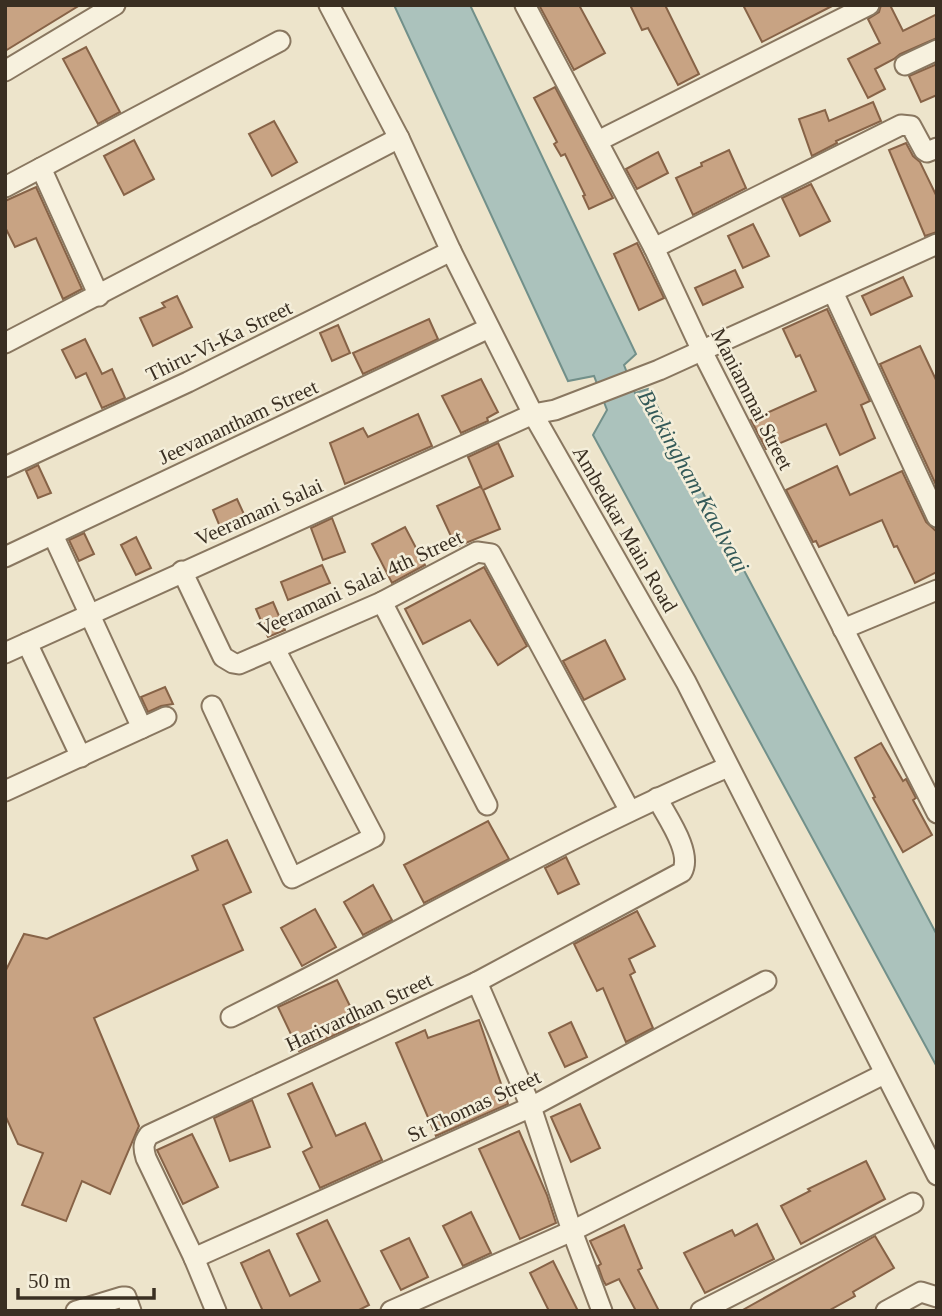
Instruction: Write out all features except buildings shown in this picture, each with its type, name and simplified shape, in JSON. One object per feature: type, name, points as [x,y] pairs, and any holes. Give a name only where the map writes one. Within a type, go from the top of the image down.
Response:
[{"type":"street","points":[[5,71],[115,5]]},
{"type":"street","name":"Ambedkar Main Road","points":[[329,5],[399,138],[451,251],[533,414],[686,682],[937,1175]]},
{"type":"street","points":[[598,141],[869,5]]},
{"type":"street","name":"Maniammai Street","points":[[534,8],[598,141],[654,248],[702,351],[937,813]]},
{"type":"street","points":[[5,187],[280,41]]},
{"type":"street","points":[[905,65],[937,50]]},
{"type":"street","points":[[654,248],[901,125],[911,126],[927,152],[937,148]]},
{"type":"street","points":[[5,343],[399,138]]},
{"type":"street","points":[[41,168],[99,296]]},
{"type":"street","name":"Veeramani Salai","points":[[5,653],[533,414],[555,410],[654,372],[937,244]]},
{"type":"street","name":"Thiru-Vi-Ka Street","points":[[5,467],[188,382],[451,251]]},
{"type":"street","points":[[834,292],[937,517]]},
{"type":"street","name":"Jeevanantham Street","points":[[5,557],[489,328]]},
{"type":"street","points":[[53,535],[142,728]]},
{"type":"street","name":"Veeramani Salai 4th Street","points":[[182,571],[223,657],[240,664],[382,602],[477,552],[491,554],[630,811]]},
{"type":"street","points":[[843,629],[937,590]]},
{"type":"street","points":[[382,602],[487,804]]},
{"type":"street","points":[[27,643],[81,757]]},
{"type":"street","points":[[212,706],[292,878],[374,837],[275,649]]},
{"type":"street","points":[[7,785],[81,757],[166,717]]},
{"type":"street","points":[[231,1017],[657,797],[728,767]]},
{"type":"street","name":"Harivardhan Street","points":[[216,1311],[143,1149],[144,1141],[149,1135],[477,982],[682,872],[686,865],[684,850],[657,797]]},
{"type":"street","name":"St Thomas Street","points":[[194,1258],[531,1107],[766,981]]},
{"type":"street","points":[[477,982],[531,1107],[602,1311]]},
{"type":"street","points":[[391,1311],[572,1231],[884,1074]]},
{"type":"street","points":[[701,1311],[913,1203]]},
{"type":"street","points":[[886,1311],[921,1292],[937,1297]]},
{"type":"street","points":[[76,1311],[122,1297],[126,1297],[131,1311]]},
{"type":"water","name":"Buckingham Kaalvaai","points":[[394,5],[470,5],[636,354],[624,365],[635,393],[648,389],[937,935],[937,1067],[593,435],[607,410],[594,376],[568,381]]}]
